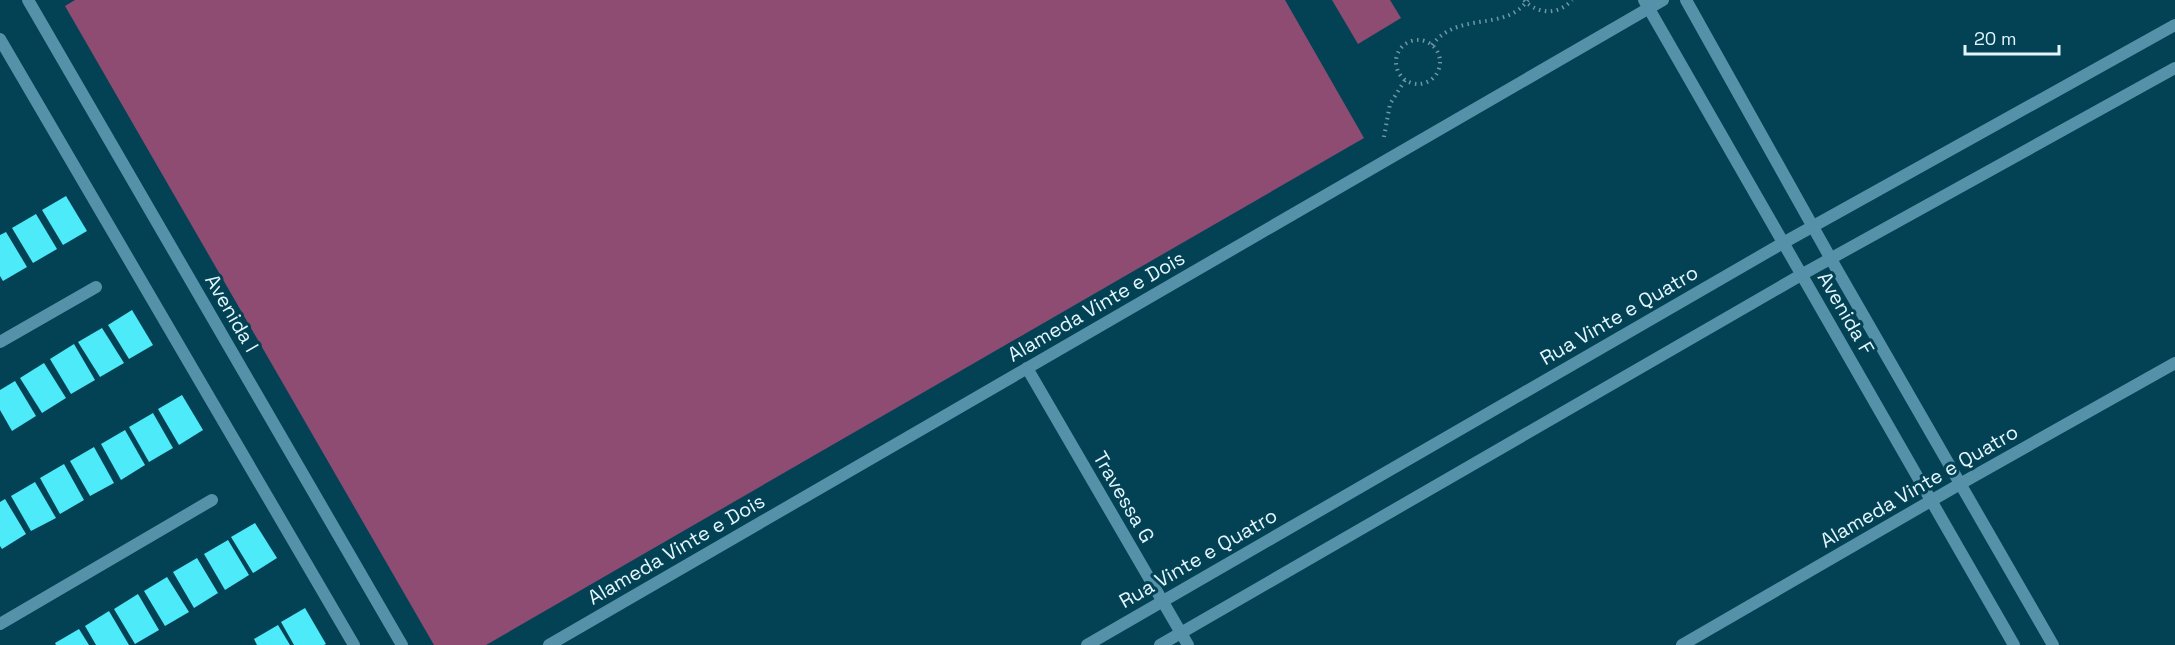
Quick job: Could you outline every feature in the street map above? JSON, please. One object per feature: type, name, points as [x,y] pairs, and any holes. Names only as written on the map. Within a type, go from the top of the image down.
[{"type":"street","name":"Avenida I","points":[[28,0],[402,645]]},
{"type":"street","name":"Alameda Vinte e Dois","points":[[549,645],[1388,160],[1647,4],[1663,0]]},
{"type":"street","name":"Avenida F","points":[[1686,0],[1831,259],[2053,645]]},
{"type":"street","name":"Avenida F","points":[[1647,4],[2014,645]]},
{"type":"street","name":"Rua Vinte e Quatro","points":[[1087,645],[1783,243],[2175,25]]},
{"type":"street","points":[[0,39],[354,645]]},
{"type":"street","points":[[1160,645],[1801,275],[2175,68]]},
{"type":"street","points":[[0,342],[96,287]]},
{"type":"street","name":"Alameda Vinte e Quatro","points":[[1683,645],[1960,484],[2175,363]]},
{"type":"street","name":"Travessa G","points":[[1027,368],[1188,645]]},
{"type":"street","points":[[0,624],[212,500]]},
{"type":"path","points":[[1432,45],[1443,34],[1457,26],[1498,19],[1516,11],[1526,1],[1535,9],[1548,12],[1561,10],[1572,0]]},
{"type":"path","points":[[1415,41],[1432,45],[1438,52],[1439,58],[1439,67],[1435,76],[1420,84],[1406,80],[1400,75],[1396,65],[1401,49],[1415,41]]},
{"type":"path","points":[[1388,160],[1384,135],[1387,114],[1394,95],[1406,80]]},
{"type":"shaded area","points":[[75,0],[1285,0],[1364,138],[486,645],[434,645],[65,6]]},
{"type":"shaded area","points":[[1332,0],[1390,0],[1401,18],[1358,44]]},
{"type":"building","points":[[66,196],[87,231],[63,245],[42,210]]},
{"type":"building","points":[[36,214],[57,249],[33,263],[12,228]]},
{"type":"building","points":[[6,232],[27,267],[3,281],[0,276],[0,235]]},
{"type":"building","points":[[132,310],[153,345],[129,359],[108,325]]},
{"type":"building","points":[[102,328],[124,363],[100,377],[78,342]]},
{"type":"building","points":[[74,344],[95,380],[71,394],[50,359]]},
{"type":"building","points":[[44,363],[66,398],[42,413],[20,378]]},
{"type":"building","points":[[15,381],[36,416],[12,431],[0,410],[0,390]]},
{"type":"building","points":[[182,395],[203,430],[179,445],[158,409]]},
{"type":"building","points":[[153,413],[173,448],[149,462],[129,427]]},
{"type":"building","points":[[125,430],[145,465],[121,480],[101,444]]},
{"type":"building","points":[[94,447],[114,483],[90,496],[70,461]]},
{"type":"building","points":[[64,464],[84,500],[60,514],[40,478]]},
{"type":"building","points":[[35,482],[56,518],[31,531],[11,496]]},
{"type":"building","points":[[5,499],[26,534],[2,549],[0,546],[0,502]]},
{"type":"building","points":[[255,523],[277,558],[253,573],[231,537]]},
{"type":"building","points":[[228,540],[249,575],[225,590],[204,554]]},
{"type":"building","points":[[197,558],[218,593],[194,608],[173,572]]},
{"type":"building","points":[[167,577],[189,612],[165,626],[144,591]]},
{"type":"building","points":[[138,594],[159,630],[135,644],[114,609]]},
{"type":"building","points":[[305,608],[326,644],[294,645],[281,622]]},
{"type":"building","points":[[109,611],[129,645],[96,645],[85,626]]},
{"type":"building","points":[[278,625],[290,645],[257,645],[254,639]]},
{"type":"building","points":[[79,629],[89,645],[56,645],[55,643]]}]
